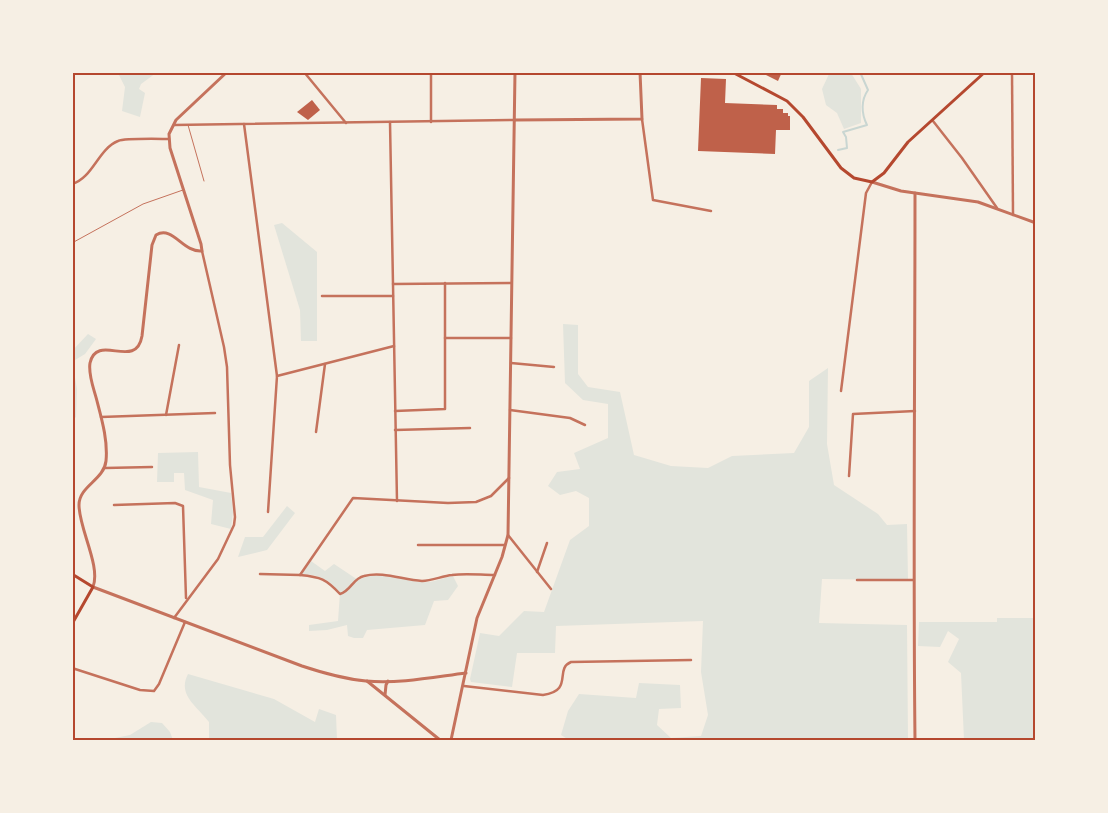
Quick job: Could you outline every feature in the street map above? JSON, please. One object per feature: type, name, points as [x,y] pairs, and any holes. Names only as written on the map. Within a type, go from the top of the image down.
[{"type":"main road","points":[[732,72],[787,101],[802,117],[841,168],[854,178],[872,182],[884,173],[908,142],[986,72]]},
{"type":"main road","points":[[72,574],[93,587],[72,624]]},
{"type":"street","points":[[174,618],[186,599],[218,559],[234,525],[235,517],[230,465],[227,366],[224,347],[201,244],[169,139],[173,125],[227,72]]},
{"type":"street","points":[[304,72],[346,122]]},
{"type":"street","points":[[431,72],[431,122]]},
{"type":"street","points":[[451,740],[477,618],[496,575],[508,535],[515,72]]},
{"type":"street","points":[[640,72],[642,119],[653,200],[710,211]]},
{"type":"street","points":[[1012,72],[1013,215]]},
{"type":"street","points":[[173,125],[642,119]]},
{"type":"street","points":[[933,121],[997,208]]},
{"type":"street","points":[[390,122],[397,501]]},
{"type":"street","points":[[244,124],[277,376],[268,512]]},
{"type":"street","points":[[72,184],[84,178],[102,153],[116,141],[169,139]]},
{"type":"street","points":[[841,390],[866,193],[872,182],[891,189],[968,200],[997,208],[1036,224]]},
{"type":"street","points":[[915,193],[913,580],[915,740]]},
{"type":"street","points":[[202,251],[199,252],[186,247],[173,236],[166,233],[159,233],[154,238],[152,245],[140,346],[131,352],[103,350],[96,354],[91,361],[90,374],[102,417],[106,449],[105,468],[82,493],[79,501],[81,518],[95,573],[93,587],[312,669],[367,681],[388,681],[466,673]]},
{"type":"street","points":[[395,411],[445,409],[445,283]]},
{"type":"street","points":[[393,284],[511,284]]},
{"type":"street","points":[[322,296],[393,296]]},
{"type":"street","points":[[445,338],[511,338]]},
{"type":"street","points":[[166,415],[179,345]]},
{"type":"street","points":[[277,376],[394,346]]},
{"type":"street","points":[[316,432],[325,364]]},
{"type":"street","points":[[511,364],[554,367]]},
{"type":"street","points":[[510,410],[570,418],[585,425]]},
{"type":"street","points":[[849,476],[853,414],[915,411]]},
{"type":"street","points":[[102,417],[215,413]]},
{"type":"street","points":[[395,430],[470,428]]},
{"type":"street","points":[[105,468],[152,467]]},
{"type":"street","points":[[300,575],[353,498],[397,501],[481,501],[497,492],[510,477]]},
{"type":"street","points":[[114,505],[175,503],[183,506],[186,599]]},
{"type":"street","points":[[508,535],[551,589]]},
{"type":"street","points":[[537,572],[547,544]]},
{"type":"street","points":[[418,545],[506,545]]},
{"type":"street","points":[[260,574],[300,575],[320,578],[328,582],[340,594],[347,591],[358,578],[366,575],[401,576],[420,581],[454,575],[496,575]]},
{"type":"street","points":[[857,580],[913,580]]},
{"type":"street","points":[[72,668],[140,690],[151,691],[157,688],[159,684],[185,622]]},
{"type":"street","points":[[464,686],[543,695],[556,692],[559,689],[566,666],[571,662],[691,660]]},
{"type":"street","points":[[367,681],[440,740]]},
{"type":"street","points":[[385,696],[388,681]]},
{"type":"lane","points":[[188,125],[204,181]]},
{"type":"lane","points":[[72,243],[143,204],[184,190]]},
{"type":"shaded area","points":[[833,72],[851,73],[861,89],[861,123],[844,129],[837,113],[826,105],[822,89],[829,74]]},
{"type":"shaded area","points":[[118,73],[156,73],[141,84],[139,89],[145,93],[140,117],[122,111],[125,87]]},
{"type":"shaded area","points":[[282,223],[317,252],[317,341],[301,341],[300,310],[274,225]]},
{"type":"shaded area","points":[[563,324],[578,325],[578,374],[588,387],[620,392],[634,455],[671,466],[708,468],[732,456],[794,453],[809,427],[809,381],[828,368],[827,444],[834,485],[878,514],[887,525],[907,524],[908,580],[822,579],[819,623],[907,625],[908,740],[569,740],[561,735],[568,711],[579,694],[636,698],[639,683],[680,685],[681,708],[659,709],[657,725],[671,738],[701,736],[708,715],[701,672],[703,621],[556,626],[555,653],[517,653],[512,687],[471,682],[470,679],[480,633],[499,636],[524,611],[544,612],[570,540],[589,526],[589,498],[576,491],[560,495],[548,486],[557,472],[580,469],[574,453],[608,438],[608,404],[583,400],[565,383]]},
{"type":"shaded area","points":[[88,334],[96,339],[85,354],[75,360],[76,418],[72,414],[73,350]]},
{"type":"shaded area","points":[[198,452],[199,487],[231,493],[233,512],[231,529],[211,524],[213,500],[185,490],[184,473],[174,473],[174,482],[157,482],[158,453]]},
{"type":"shaded area","points":[[287,506],[295,513],[267,550],[238,557],[245,537],[263,537]]},
{"type":"shaded area","points":[[311,561],[325,571],[334,564],[358,580],[373,576],[390,576],[426,582],[453,576],[458,586],[448,600],[434,601],[425,625],[367,630],[363,638],[348,636],[347,625],[327,630],[309,631],[309,625],[338,621],[340,593],[332,584],[324,579],[314,575],[302,574]]},
{"type":"shaded area","points":[[997,618],[1035,618],[1035,740],[964,740],[961,673],[948,662],[959,639],[948,631],[940,647],[918,646],[919,622],[997,622]]},
{"type":"shaded area","points":[[188,674],[274,699],[315,722],[319,709],[336,715],[337,740],[209,740],[209,722],[190,700],[185,688]]},
{"type":"shaded area","points":[[151,722],[162,723],[170,732],[173,740],[105,740],[130,735]]},
{"type":"building","points":[[760,72],[782,72],[778,81]]},
{"type":"building","points":[[701,78],[726,79],[725,103],[777,105],[777,109],[783,109],[783,113],[788,113],[788,116],[790,116],[790,130],[776,130],[775,154],[698,151]]},
{"type":"building","points":[[312,100],[320,110],[308,120],[297,112]]},
{"type":"waterway","points":[[838,150],[847,148],[846,137],[843,132],[867,125],[863,107],[864,98],[868,90],[860,72]]}]
